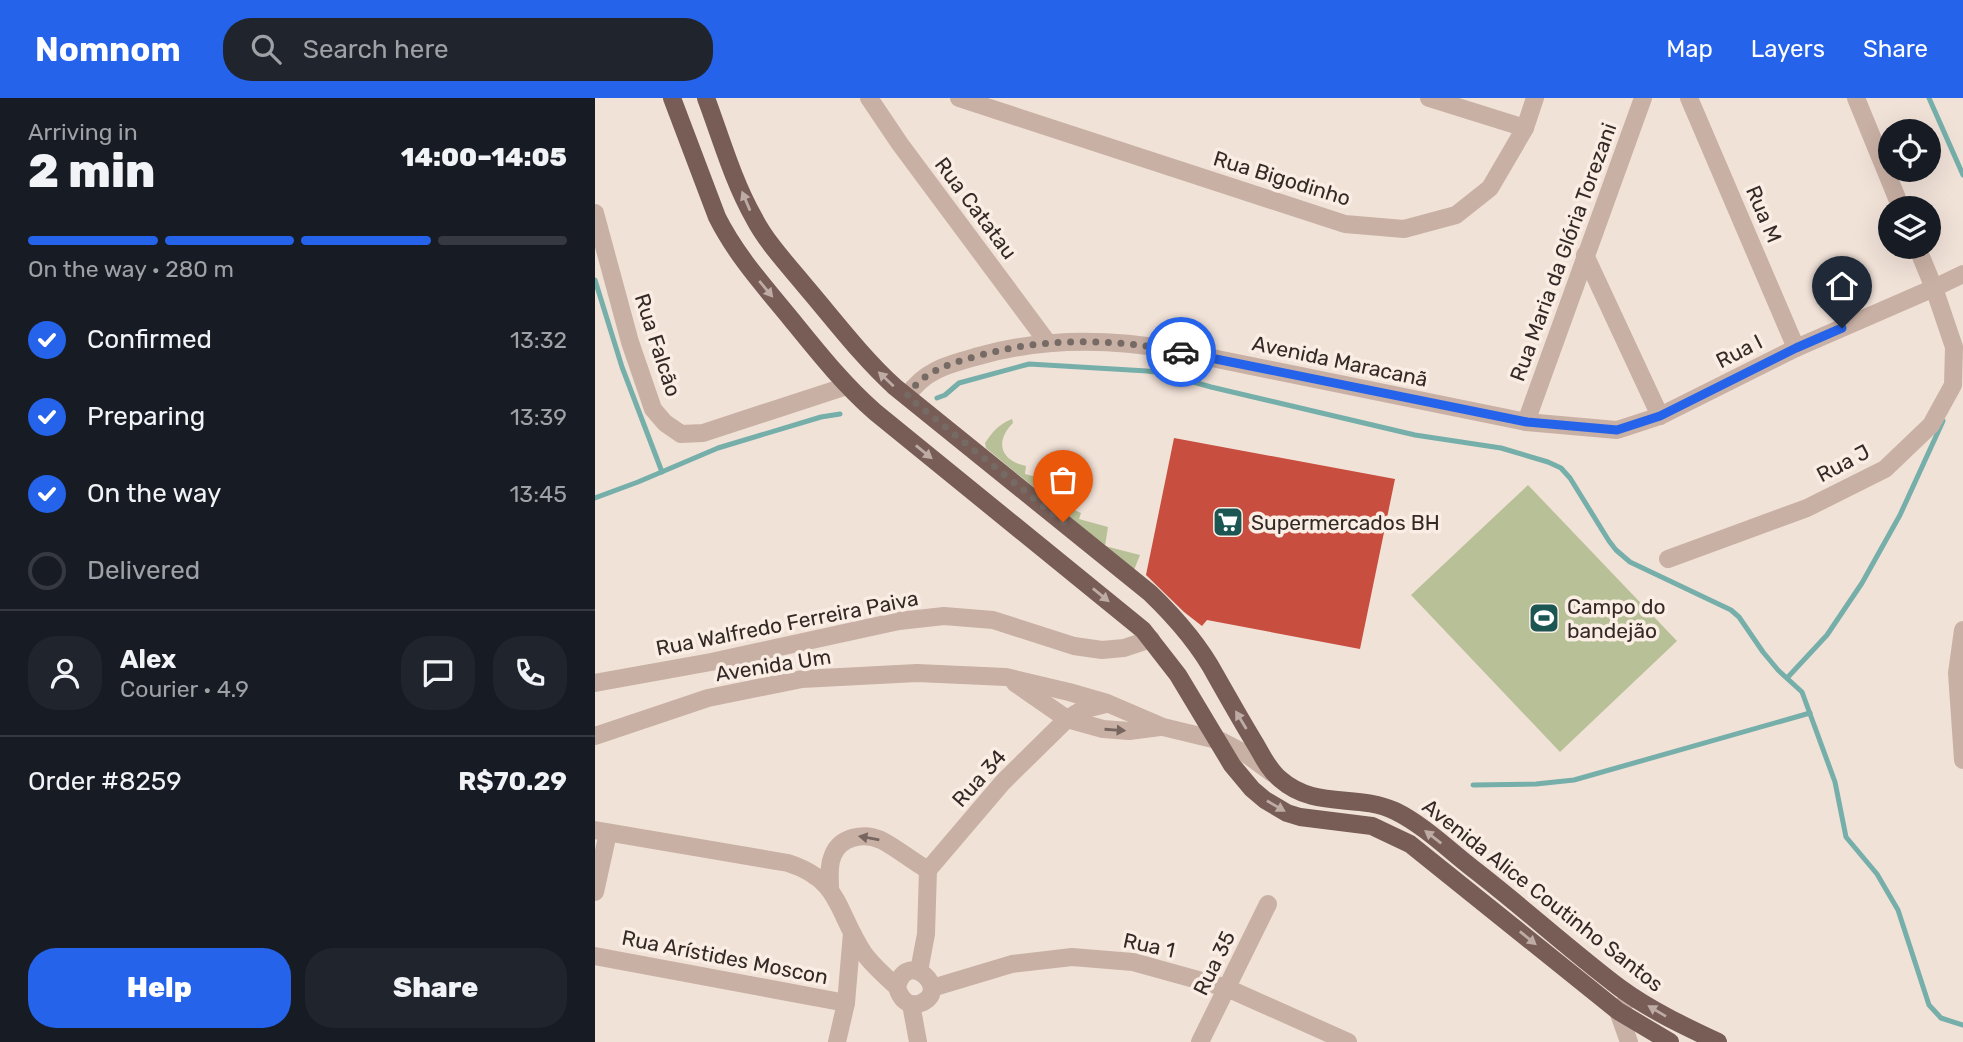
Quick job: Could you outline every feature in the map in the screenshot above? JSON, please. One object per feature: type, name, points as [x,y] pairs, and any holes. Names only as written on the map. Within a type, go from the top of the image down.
[{"type":"main road","name":"Avenida Alice Coutinho Santos","points":[[672,98],[726,235],[749,269],[847,386],[874,412],[1129,617],[1151,639],[1178,675],[1215,739],[1241,777],[1265,800],[1300,817],[1372,827],[1410,844],[1618,1012],[1670,1042]]},
{"type":"main road","name":"Avenida Alice Coutinho Santos","points":[[706,98],[747,204],[763,234],[865,357],[907,396],[1166,608],[1206,658],[1240,719],[1278,778],[1298,792],[1312,797],[1370,803],[1406,817],[1631,996],[1718,1042]]},
{"type":"street","name":"Rua Catatau","points":[[869,98],[900,144],[1048,343]]},
{"type":"street","name":"Rua Bigodinho","points":[[959,98],[1345,224],[1404,229],[1456,215],[1490,188],[1525,128],[1535,98]]},
{"type":"street","points":[[1429,98],[1525,128]]},
{"type":"street","name":"Rua Maria da Glória Torezani","points":[[1527,422],[1643,98]]},
{"type":"street","name":"Rua M","points":[[1689,98],[1796,348]]},
{"type":"street","points":[[1856,98],[1896,196]]},
{"type":"street","name":"Rua Falcão","points":[[595,213],[630,342],[653,409],[665,423],[681,434],[703,433],[847,386]]},
{"type":"street","points":[[1585,255],[1660,416]]},
{"type":"street","name":"Rua J","points":[[1668,559],[1807,508],[1885,469],[1931,425],[1953,385],[1954,347],[1922,259]]},
{"type":"street","name":"Rua I","points":[[1527,422],[1617,430],[1660,416],[1796,348],[1963,274]]},
{"type":"street","name":"Avenida Maracanã","points":[[907,396],[927,374],[990,352],[1048,343],[1084,341],[1144,345],[1527,422]]},
{"type":"street","name":"Rua Walfredo Ferreira Paiva","points":[[595,683],[711,662],[899,621],[944,616],[993,620],[1074,646],[1102,650],[1124,648],[1151,639]]},
{"type":"street","points":[[1963,629],[1957,673],[1963,760]]},
{"type":"street","name":"Avenida Um","points":[[595,736],[708,698],[802,680],[917,673],[1006,677],[1069,692],[1163,727],[1215,739],[1246,754],[1278,778]]},
{"type":"street","name":"Avenida Um","points":[[1006,677],[1067,719],[1103,729],[1129,731],[1163,727]]},
{"type":"street","points":[[1067,719],[1082,710],[1107,704]]},
{"type":"street","name":"Rua 34","points":[[928,870],[1003,782],[1067,719]]},
{"type":"street","points":[[595,892],[601,831],[788,863],[820,878],[830,888],[864,953],[897,987]]},
{"type":"street","points":[[830,888],[829,868],[833,853],[844,842],[857,836],[871,836],[880,840],[928,870],[926,934],[919,971]]},
{"type":"street","name":"Rua 35","points":[[1200,1042],[1268,904]]},
{"type":"street","points":[[837,1042],[846,1003],[852,933]]},
{"type":"street","name":"Rua Arístides Moscon","points":[[595,956],[846,1003]]},
{"type":"street","name":"Rua 1","points":[[932,988],[1012,964],[1072,957],[1133,962],[1227,988],[1347,1042]]},
{"type":"street","points":[[919,971],[926,974],[932,988],[925,1001],[911,1004],[899,995],[897,987],[904,974],[919,971]]},
{"type":"street","points":[[1629,1042],[1618,1012],[1631,996]]},
{"type":"street","points":[[911,1004],[918,1042]]},
{"type":"green space","points":[[1012,419],[1013,423],[1003,437],[1003,450],[1006,455],[1026,466],[1025,474],[1062,484],[1059,503],[1081,513],[1079,519],[1108,527],[1105,546],[1140,555],[1134,570],[986,448],[985,443],[994,431]]},
{"type":"green space","name":"Campo do bandejão","points":[[1528,485],[1677,641],[1560,752],[1411,595]]},
{"type":"building","points":[[1174,438],[1395,479],[1360,649],[1207,620],[1202,626],[1146,575]]},
{"type":"waterway","points":[[1929,98],[1963,175]]},
{"type":"waterway","points":[[595,280],[622,367],[662,472]]},
{"type":"waterway","points":[[937,398],[959,383],[1029,364],[1147,371],[1415,435],[1501,448],[1561,468],[1616,550],[1630,562],[1731,610],[1778,670],[1802,692],[1835,782],[1846,837],[1877,874],[1898,910],[1929,1005],[1941,1018],[1963,1025]]},
{"type":"waterway","points":[[595,498],[718,448],[821,417],[840,414]]},
{"type":"waterway","points":[[1788,677],[1827,635],[1862,583],[1900,515],[1943,421]]},
{"type":"waterway","points":[[1473,785],[1536,784],[1574,780],[1810,713]]},
{"type":"way so far","points":[[1063,522],[907,396],[927,374],[990,352],[1037,344],[1114,342],[1181,352]]},
{"type":"place","name":"Supermercados BH","points":[[1228,522]]},
{"type":"place","name":"Campo do bandejão","points":[[1544,618]]},
{"type":"route","points":[[1181,352],[1527,422],[1617,430],[1660,416],[1842,328]]}]
